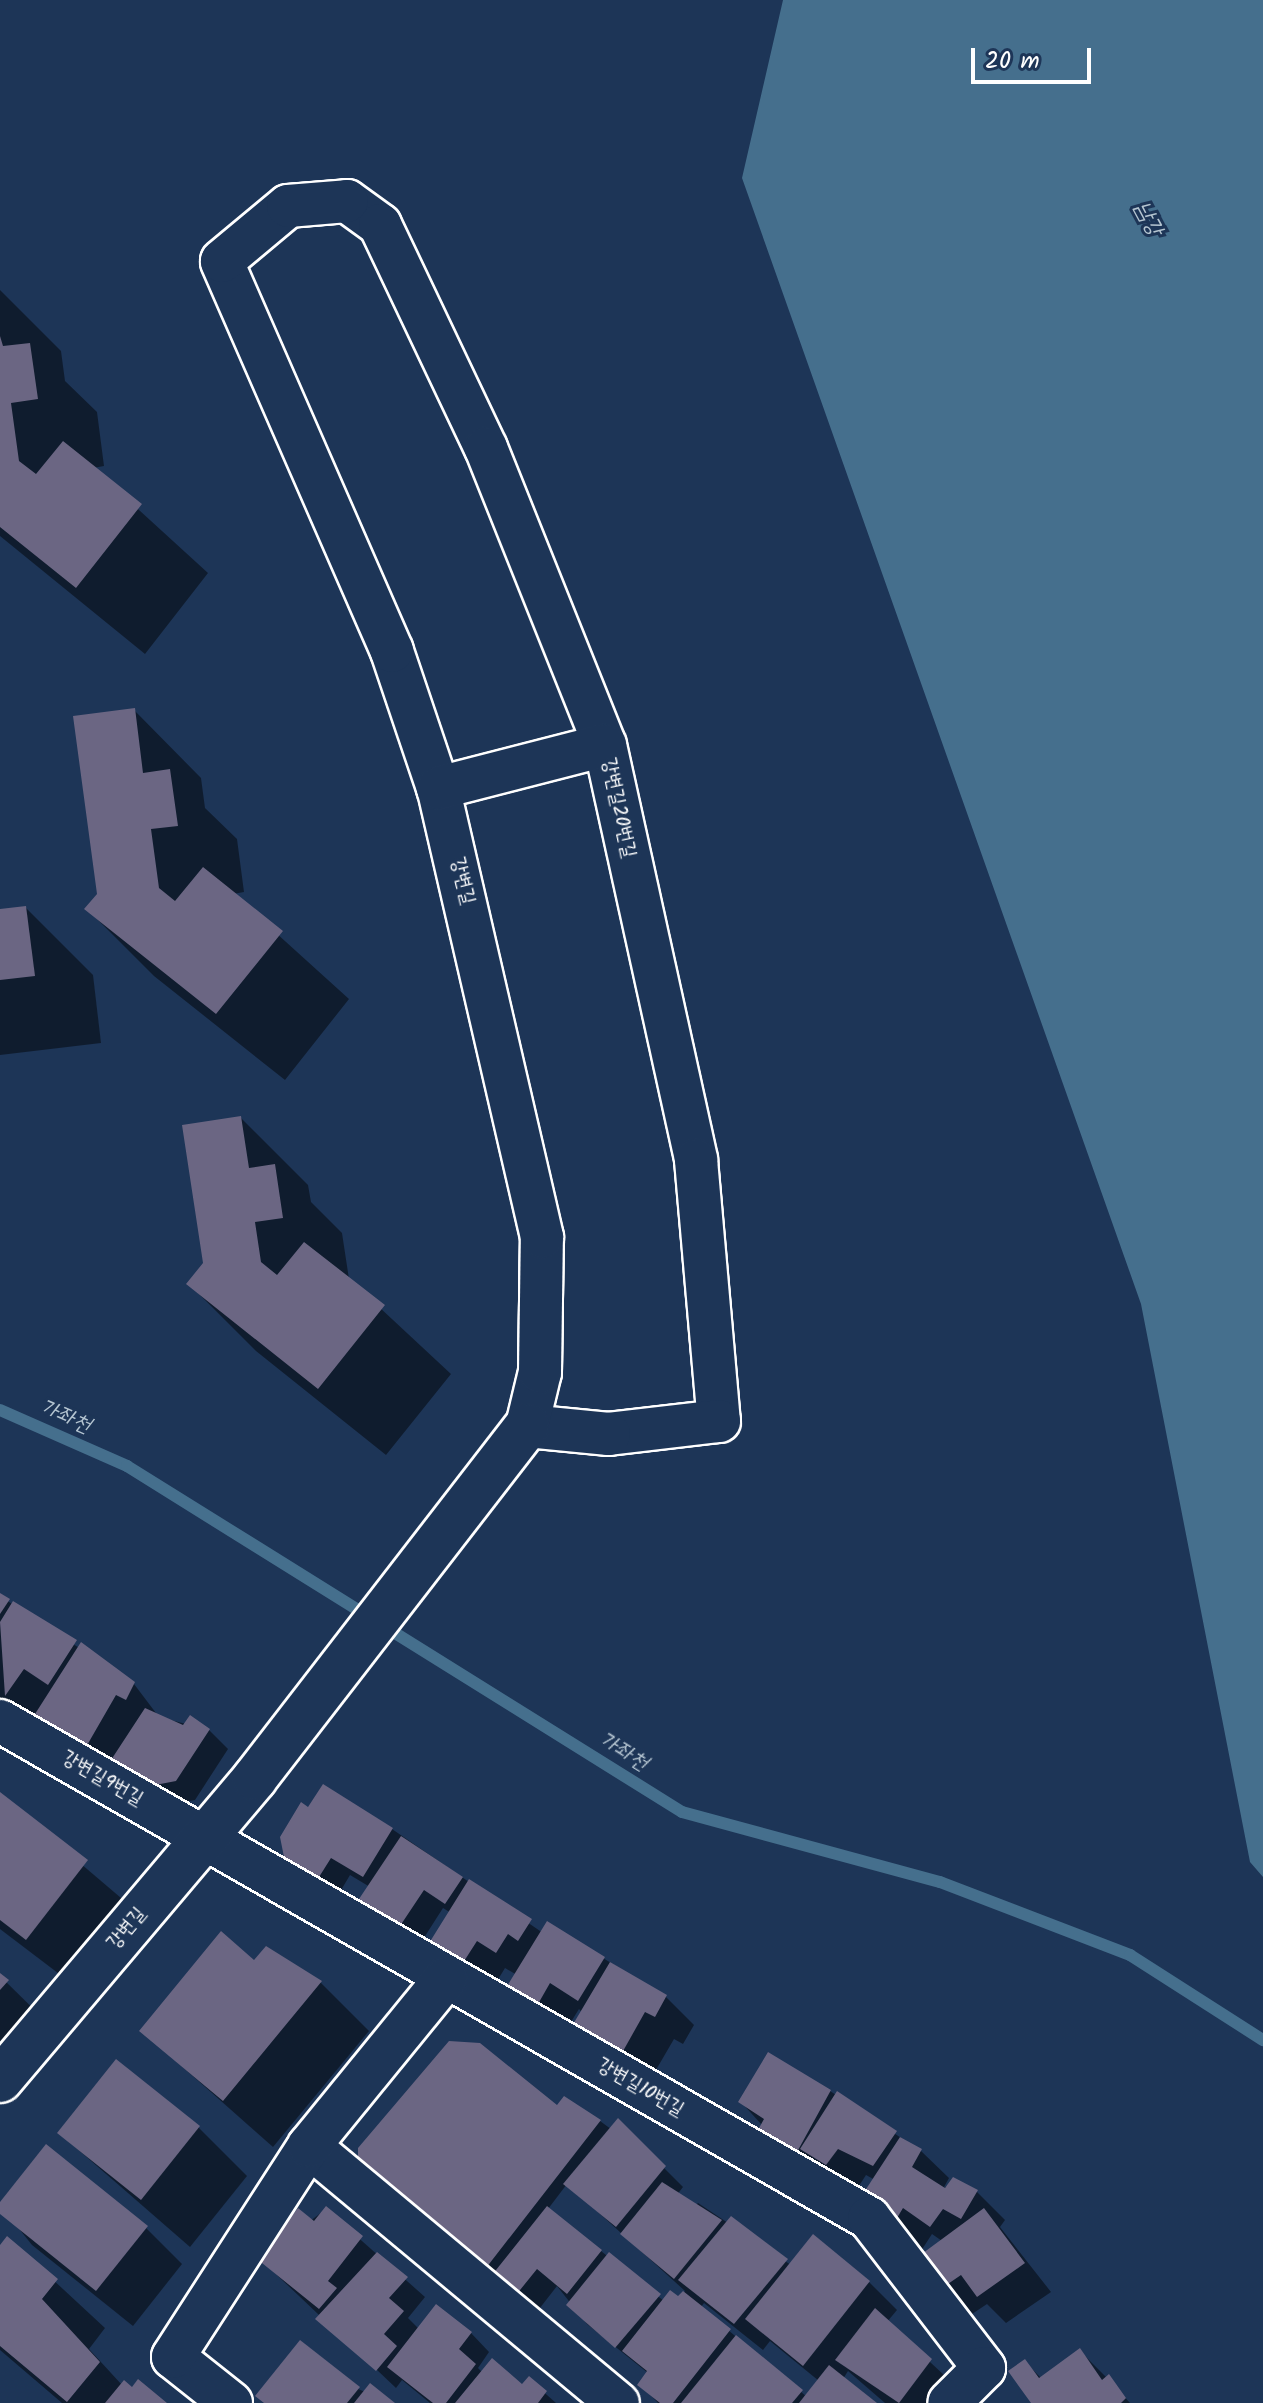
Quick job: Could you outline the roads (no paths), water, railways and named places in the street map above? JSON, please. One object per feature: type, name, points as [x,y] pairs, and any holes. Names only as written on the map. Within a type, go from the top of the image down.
[{"type":"street","name":"강변길20번길","points":[[222,261],[288,206],[347,201],[380,225],[486,448],[605,745],[696,1160],[719,1421],[609,1434],[527,1426]]},
{"type":"street","name":"강변길","points":[[0,2080],[255,1778],[461,1514],[527,1426],[540,1372],[542,1237],[438,788],[392,651],[222,261]]},
{"type":"street","points":[[438,788],[605,745]]},
{"type":"street","name":"강변길9번길","points":[[0,1721],[205,1837]]},
{"type":"street","name":"강변길10번길","points":[[205,1837],[869,2218],[984,2368],[949,2403]]},
{"type":"street","points":[[231,2403],[173,2357],[309,2146],[446,1978]]},
{"type":"street","points":[[309,2146],[618,2403]]},
{"type":"water","name":"남강","points":[[783,0],[1263,0],[1263,1877],[1250,1862],[1141,1304],[742,178]]},
{"type":"waterway","name":"가좌천","points":[[0,1410],[127,1466],[682,1812],[940,1882],[1130,1955],[1263,2040]]}]
